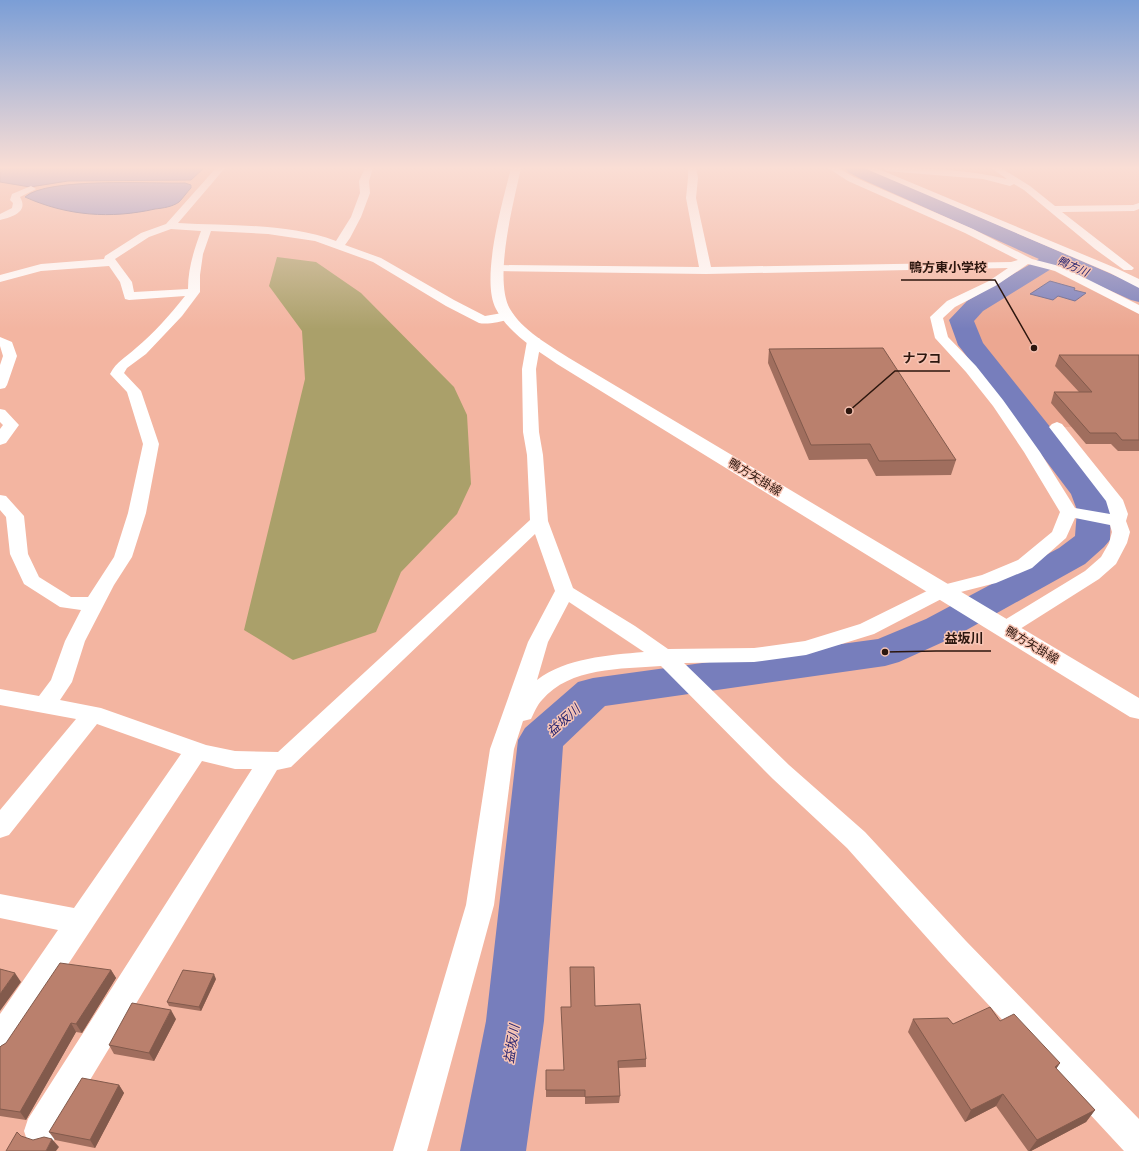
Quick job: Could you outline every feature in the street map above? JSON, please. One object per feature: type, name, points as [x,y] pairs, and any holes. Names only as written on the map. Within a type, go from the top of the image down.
[{"type":"main road","name":"鴨方矢掛線","points":[[506,222],[497,268],[497,292],[502,308],[508,316],[534,341],[570,365],[1139,710]]},
{"type":"street","points":[[170,226],[174,222]]},
{"type":"street","points":[[339,245],[345,238],[354,222]]},
{"type":"street","points":[[696,222],[706,271]]},
{"type":"street","points":[[948,222],[1028,261],[1059,269],[1117,297],[1139,310]]},
{"type":"street","points":[[996,222],[1114,271],[1139,284]]},
{"type":"street","points":[[1068,222],[1099,247],[1139,275]]},
{"type":"street","points":[[194,292],[129,296],[126,282],[109,258],[144,235],[170,226],[268,231],[317,238],[377,260],[450,303],[484,320],[508,316]]},
{"type":"street","points":[[44,706],[61,682],[75,641],[104,585],[122,557],[137,513],[151,444],[134,391],[117,374],[121,366],[141,351],[174,318],[194,292],[194,275],[198,254],[206,228]]},
{"type":"street","points":[[497,268],[588,271],[706,271],[1011,265],[1028,261]]},
{"type":"street","points":[[1028,261],[993,283],[951,304],[936,317],[942,338],[971,369],[998,403],[1036,458],[1069,512],[1117,521]]},
{"type":"street","points":[[0,279],[18,272],[57,266],[112,262]]},
{"type":"street","points":[[1117,297],[1139,294]]},
{"type":"street","points":[[0,341],[7,345],[10,356],[0,385]]},
{"type":"street","points":[[534,341],[529,369],[531,432],[535,455],[539,521],[565,591],[628,631],[667,660],[781,772],[856,840],[956,950],[1139,1143]]},
{"type":"street","points":[[0,413],[11,425],[0,440]]},
{"type":"street","points":[[997,624],[1092,575],[1109,560],[1118,543],[1121,532],[1117,521],[1119,514],[1114,500],[1057,427]]},
{"type":"street","points":[[0,500],[15,516],[19,554],[31,580],[67,603],[95,604]]},
{"type":"street","points":[[502,749],[535,693],[558,676],[589,665],[754,655],[806,648],[867,630],[946,593],[989,579],[1025,564],[1060,534],[1069,512]]},
{"type":"street","points":[[0,697],[93,714],[196,751],[235,760],[282,761],[539,521]]},
{"type":"street","points":[[410,1151],[480,905],[502,749],[538,642],[565,591]]},
{"type":"street","points":[[0,828],[93,714]]},
{"type":"street","points":[[0,1040],[196,751]]},
{"type":"street","points":[[40,1131],[270,761]]},
{"type":"street","points":[[0,906],[80,922]]},
{"type":"shaded area","points":[[277,257],[316,262],[361,293],[454,387],[467,415],[471,484],[457,514],[401,572],[376,632],[293,660],[244,630],[305,379],[302,331],[269,286]]},
{"type":"shaded area","points":[[1050,269],[1139,314],[1139,427],[1045,427],[959,324],[985,302]]},
{"type":"water","points":[[1050,281],[1075,288],[1074,290],[1086,293],[1075,301],[1058,296],[1053,300],[1030,294]]},
{"type":"building","points":[[883,348],[956,460],[879,461],[870,444],[811,445],[769,349]]},
{"type":"building","points":[[1059,355],[1139,355],[1139,440],[1122,440],[1116,433],[1090,433],[1054,392],[1092,392]]},
{"type":"building","points":[[60,963],[111,970],[76,1024],[71,1023],[20,1112],[0,1109],[0,1047],[6,1043]]},
{"type":"building","points":[[570,967],[594,967],[595,1006],[640,1004],[646,1059],[618,1061],[620,1096],[585,1097],[585,1090],[546,1090],[546,1070],[564,1070],[561,1007],[571,1007]]},
{"type":"building","points":[[0,969],[15,973],[0,994]]},
{"type":"building","points":[[183,970],[214,974],[199,1007],[167,1002]]},
{"type":"building","points":[[132,1003],[171,1010],[149,1053],[109,1045]]},
{"type":"building","points":[[990,1007],[1000,1021],[1014,1014],[1060,1063],[1055,1067],[1095,1110],[1037,1140],[1003,1094],[971,1110],[913,1019],[948,1018],[953,1024]]},
{"type":"building","points":[[82,1078],[119,1085],[90,1140],[49,1132]]},
{"type":"building","points":[[17,1132],[21,1136],[33,1140],[44,1137],[52,1139],[46,1151],[6,1151]]},
{"type":"waterway","name":"鴨方川","points":[[973,222],[1139,295]]},
{"type":"waterway","name":"益坂川","points":[[493,1151],[515,1021],[541,740],[593,693],[885,652],[940,628],[1072,556],[1092,540],[1094,510],[1087,493],[971,345],[961,320],[975,306],[1055,258]]},
{"type":"place","name":"鴨方東小学校","points":[[1034,348]]},
{"type":"place","name":"ナフコ","points":[[849,411]]},
{"type":"place","name":"益坂川","points":[[885,652]]}]
